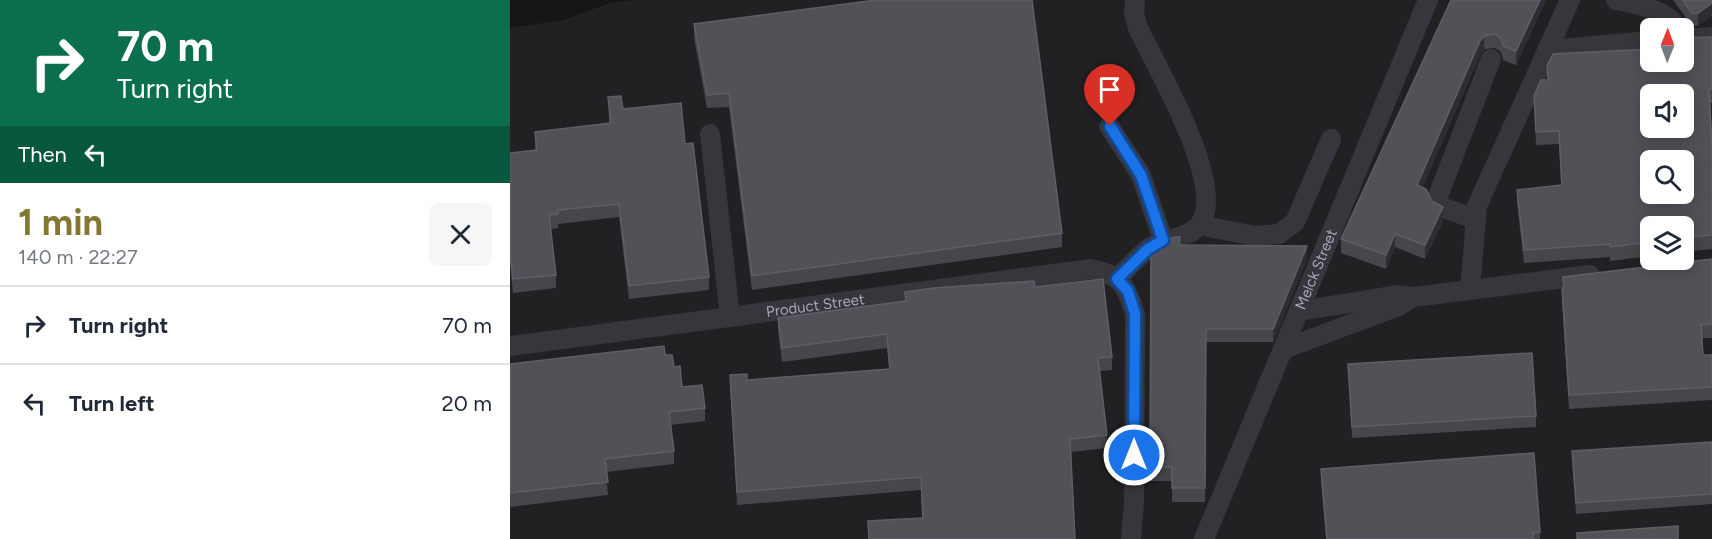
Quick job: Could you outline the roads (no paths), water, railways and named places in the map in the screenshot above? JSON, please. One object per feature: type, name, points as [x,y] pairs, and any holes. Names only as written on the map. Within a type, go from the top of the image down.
[{"type":"street","points":[[1131,539],[1134,502],[1135,314],[1128,291],[1117,279],[1148,249],[1163,240],[1188,234],[1199,225],[1206,212],[1207,192],[1197,152],[1138,28],[1134,13],[1135,0]]},
{"type":"street","name":"Melck Street","points":[[1204,539],[1428,0]]},
{"type":"street","points":[[1470,290],[1477,207],[1570,0]]},
{"type":"street","points":[[1616,0],[1629,2],[1669,18]]},
{"type":"street","points":[[1694,38],[1712,37]]},
{"type":"street","points":[[1548,50],[1640,42]]},
{"type":"street","points":[[1475,219],[1441,207],[1438,196],[1491,59]]},
{"type":"street","points":[[1110,126],[1141,175],[1163,240]]},
{"type":"street","points":[[710,134],[730,317]]},
{"type":"street","points":[[1199,225],[1255,236],[1279,234],[1295,222],[1331,139]]},
{"type":"street","name":"Product Street","points":[[510,346],[1091,269],[1106,271],[1117,279]]},
{"type":"street","points":[[1300,311],[1397,294],[1414,297],[1608,273]]},
{"type":"street","points":[[1284,349],[1399,306],[1414,297]]}]
